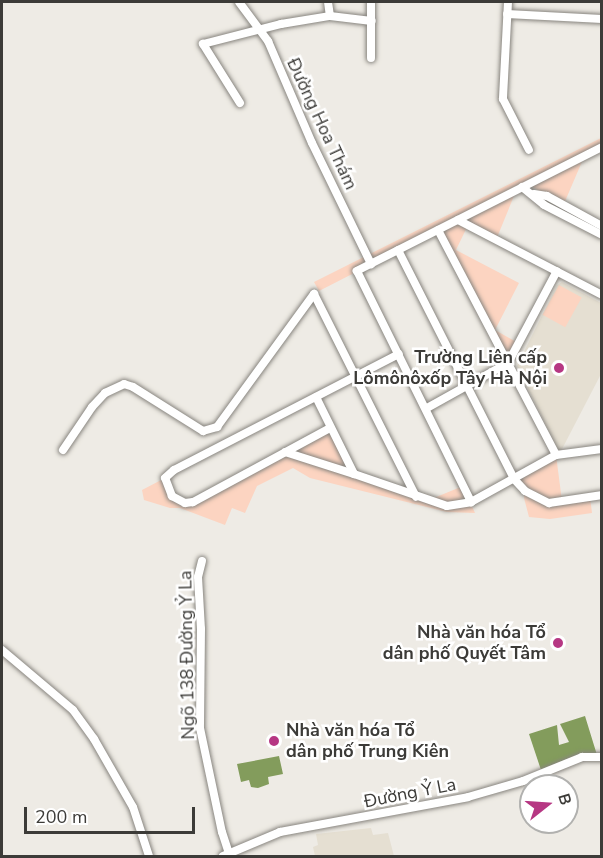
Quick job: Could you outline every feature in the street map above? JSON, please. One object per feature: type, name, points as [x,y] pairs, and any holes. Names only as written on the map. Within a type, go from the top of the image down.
[{"type":"street","name":"Đường Hoa Thám","points":[[239,2],[261,29],[371,264]]},
{"type":"street","points":[[328,2],[330,16]]},
{"type":"street","points":[[371,2],[371,58]]},
{"type":"street","points":[[508,2],[503,99],[529,150]]},
{"type":"street","points":[[507,14],[602,19]]},
{"type":"street","points":[[240,103],[203,44],[261,29],[330,16],[372,21]]},
{"type":"street","points":[[471,502],[427,408],[357,271],[602,147]]},
{"type":"street","points":[[522,187],[534,194],[544,205],[602,235]]},
{"type":"street","points":[[534,194],[547,196],[602,226]]},
{"type":"street","points":[[458,220],[602,295]]},
{"type":"street","points":[[438,230],[556,455]]},
{"type":"street","points":[[398,250],[514,479],[525,491],[549,503],[602,495]]},
{"type":"street","points":[[427,408],[508,363],[557,272]]},
{"type":"street","points":[[63,450],[92,407],[105,393],[124,384],[133,387],[203,431],[218,427],[314,294],[417,497]]},
{"type":"street","points":[[330,428],[193,502],[185,503],[172,496],[165,478],[174,470],[399,354]]},
{"type":"street","points":[[316,397],[354,474]]},
{"type":"street","points":[[285,452],[447,506],[471,502],[556,455],[602,449]]},
{"type":"street","points":[[508,469],[523,474]]},
{"type":"street","name":"Ngõ 138 Đường Ỷ La","points":[[202,561],[198,577],[201,629],[200,728],[227,856]]},
{"type":"street","points":[[2,650],[73,710],[94,739],[133,807],[149,856]]},
{"type":"street","name":"Đường Ỷ La","points":[[227,856],[280,832],[468,797],[523,782],[582,757],[602,757]]},
{"type":"shaded area","points":[[601,138],[601,146],[584,157],[563,206],[528,184],[319,291],[314,282]]},
{"type":"shaded area","points":[[516,191],[496,240],[460,220]]},
{"type":"shaded area","points":[[458,221],[468,225],[456,250],[519,283],[495,330],[518,343],[508,362],[439,230]]},
{"type":"shaded area","name":"Trường Liên cấp Lômônôxốp Tây Hà Nội","points":[[562,282],[601,303],[601,374],[561,451],[557,448],[517,366],[557,285]]},
{"type":"shaded area","points":[[559,285],[582,298],[565,327],[543,315]]},
{"type":"shaded area","points":[[330,428],[354,474],[285,452]]},
{"type":"shaded area","points":[[285,455],[429,500],[463,486],[475,513],[447,512],[310,478],[293,468],[257,486],[245,513],[232,508],[225,525],[180,508],[170,508],[144,500],[142,490],[165,478],[170,497],[184,505]]},
{"type":"shaded area","points":[[556,455],[562,501],[549,503],[526,490],[515,479]]},
{"type":"shaded area","points":[[525,491],[549,504],[590,497],[592,513],[550,519],[529,517],[524,498]]},
{"type":"shaded area","points":[[585,716],[597,755],[542,773],[529,734],[557,725],[559,745],[569,742],[560,724]]},
{"type":"shaded area","points":[[279,756],[283,774],[268,777],[269,784],[258,788],[251,787],[249,780],[241,782],[237,764]]},
{"type":"shaded area","points":[[371,828],[373,835],[388,833],[394,856],[315,856],[313,847],[318,845],[316,834]]},
{"type":"place","name":"Trường Liên cấp Lômônôxốp Tây Hà Nội","points":[[559,368]]},
{"type":"place","name":"Nhà văn hóa Tổ dân phố Quyết Tâm","points":[[558,643]]},
{"type":"place","name":"Nhà văn hóa Tổ dân phố Trung Kiên","points":[[274,741]]}]
